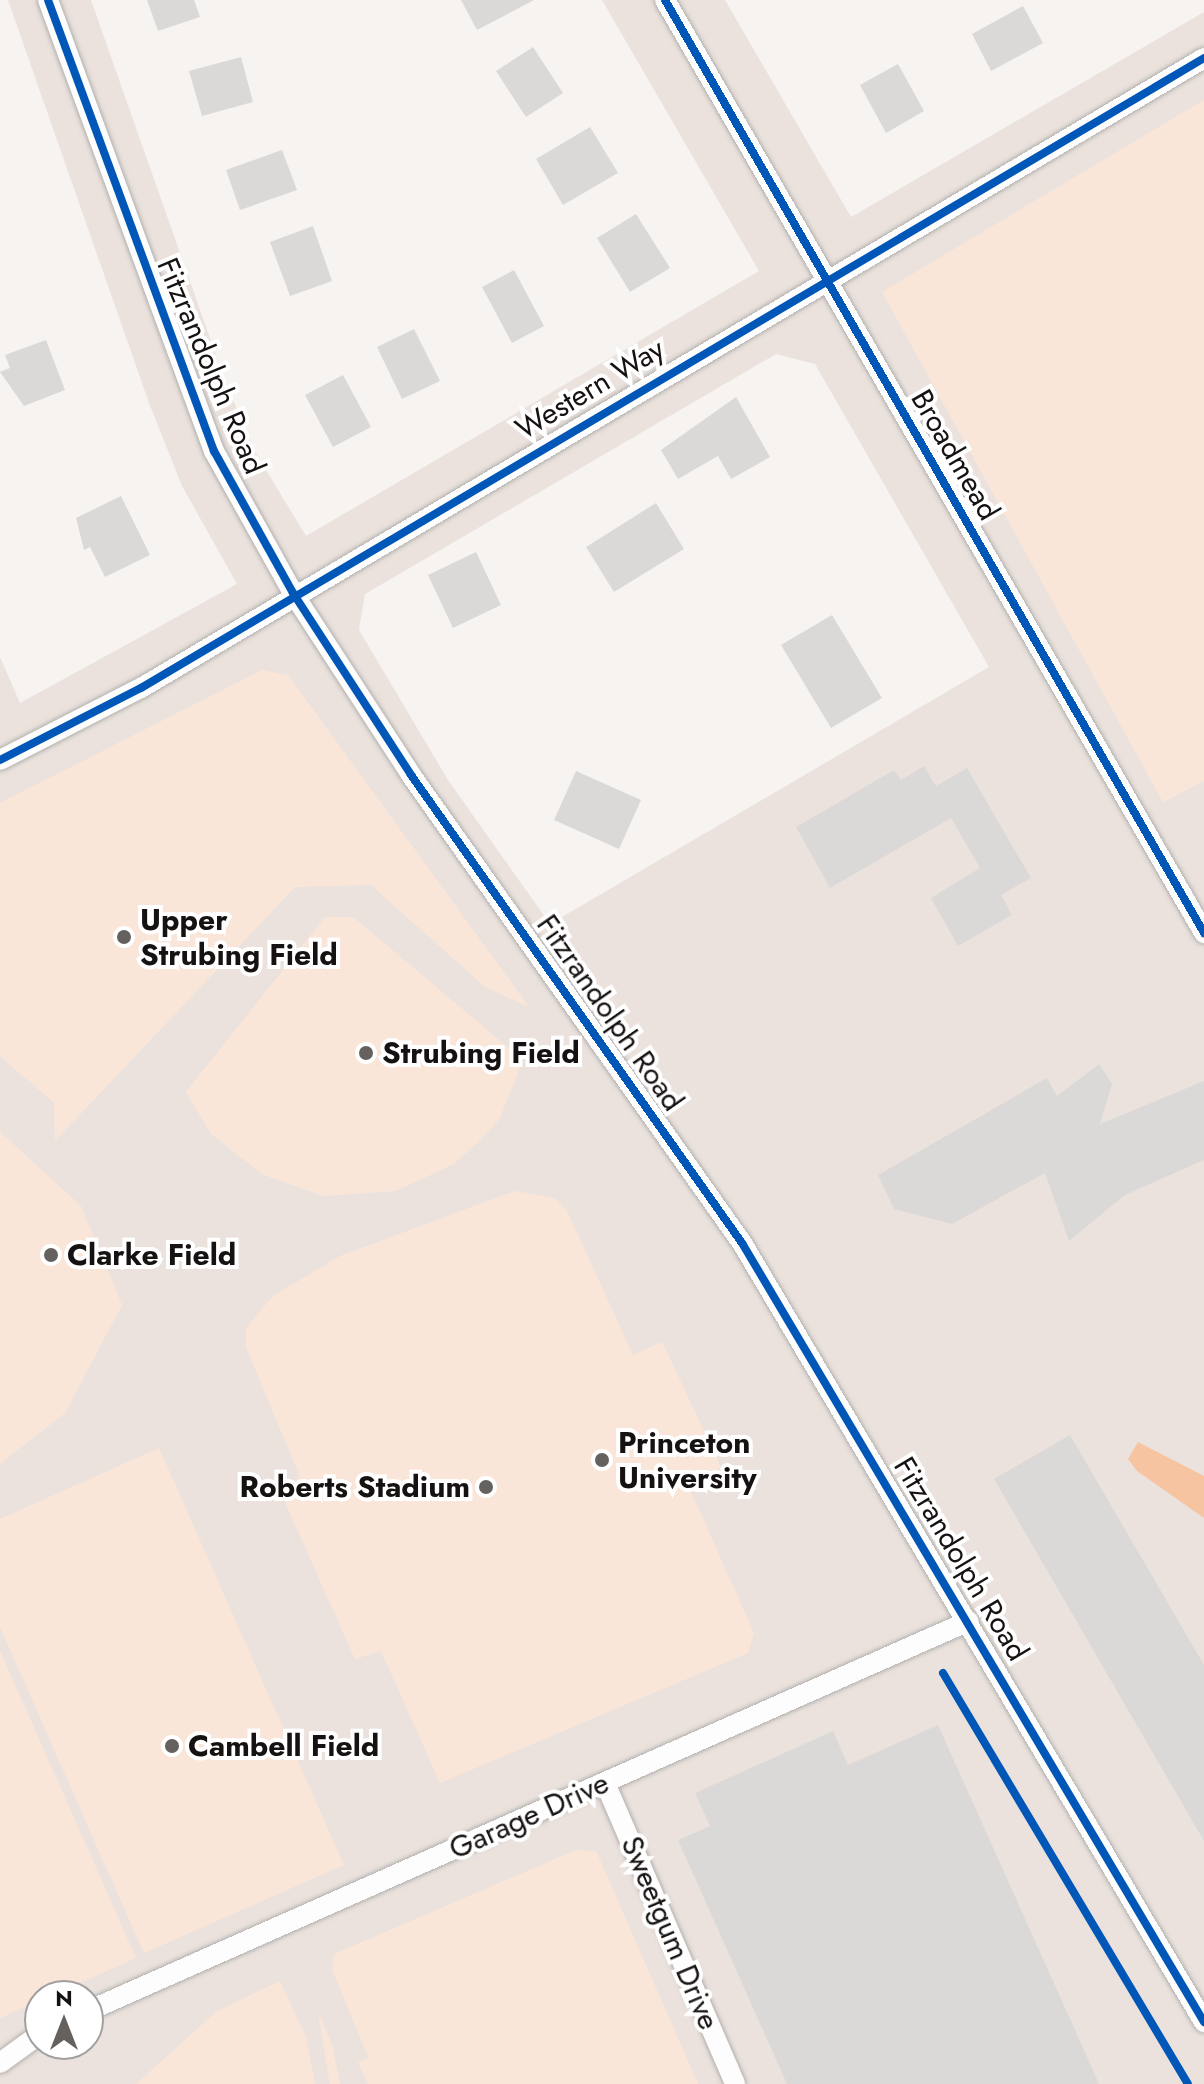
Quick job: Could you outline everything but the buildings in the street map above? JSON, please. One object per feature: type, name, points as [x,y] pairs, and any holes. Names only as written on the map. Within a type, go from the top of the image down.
[{"type":"street","name":"Fitzrandolph Road","points":[[48,0],[214,451],[293,593],[411,775],[742,1243],[969,1621],[1204,2022]]},
{"type":"street","name":"Broadmead","points":[[665,0],[1204,933]]},
{"type":"street","name":"Western Way","points":[[0,760],[141,688],[293,593],[1204,58]]},
{"type":"street","name":"Garage Drive","points":[[104,2004],[969,1621]]},
{"type":"street","name":"Sweetgum Drive","points":[[605,1783],[735,2084]]},
{"type":"street","points":[[0,2063],[24,2046]]},
{"type":"shaded area","name":"Princeton University","points":[[8,0],[91,0],[224,378],[254,450],[306,536],[759,271],[602,0],[725,0],[851,217],[1204,12],[1204,2084],[0,2084],[0,657],[20,703],[237,584],[182,486],[149,403]],"holes":[[[776,354],[815,364],[989,667],[550,924],[448,780],[359,630],[365,594]]]},
{"type":"shaded area","points":[[1204,100],[1204,781],[1163,802],[882,292]]},
{"type":"shaded area","name":"Upper Strubing Field","points":[[262,670],[288,675],[529,1007],[485,987],[371,885],[295,887],[55,1141],[54,1103],[0,1056],[0,803]]},
{"type":"shaded area","name":"Strubing Field","points":[[325,917],[353,917],[523,1060],[499,1120],[477,1143],[454,1164],[396,1191],[323,1196],[262,1174],[211,1134],[186,1092]]},
{"type":"shaded area","name":"Clarke Field","points":[[0,1132],[81,1206],[122,1305],[65,1413],[0,1464]]},
{"type":"shaded area","name":"Roberts Stadium","points":[[515,1191],[554,1198],[567,1211],[633,1355],[662,1342],[721,1467],[688,1485],[754,1633],[748,1653],[440,1783],[381,1651],[355,1659],[279,1489],[300,1477],[246,1347],[246,1328],[273,1296],[340,1256]]},
{"type":"shaded area","points":[[1138,1442],[1204,1476],[1204,1518],[1137,1471],[1128,1459]]},
{"type":"shaded area","name":"Cambell Field","points":[[159,1448],[344,1865],[144,1953],[0,1627],[0,1519]]},
{"type":"shaded area","points":[[0,1651],[136,1958],[86,1980],[24,1980],[24,2007],[0,2018]]},
{"type":"shaded area","points":[[576,1850],[596,1851],[698,2084],[368,2084],[358,2063],[368,2057],[332,1969],[334,1954]]},
{"type":"shaded area","points":[[280,1981],[306,2037],[315,2084],[136,2084],[217,2011]]},
{"type":"shaded area","points":[[318,2012],[332,2044],[340,2084],[330,2084]]},
{"type":"cycle path","points":[[48,0],[214,451],[293,593],[411,775],[742,1243],[1204,2022]]},
{"type":"cycle path","points":[[665,0],[1204,933]]},
{"type":"cycle path","points":[[0,760],[141,688],[1204,58]]},
{"type":"cycle path","points":[[943,1673],[1188,2084]]},
{"type":"place","name":"Upper Strubing Field","points":[[124,937]]},
{"type":"place","name":"Strubing Field","points":[[366,1053]]},
{"type":"place","name":"Clarke Field","points":[[51,1255]]},
{"type":"place","name":"Princeton University","points":[[602,1460]]},
{"type":"place","name":"Roberts Stadium","points":[[486,1487]]},
{"type":"place","name":"Cambell Field","points":[[172,1746]]}]
